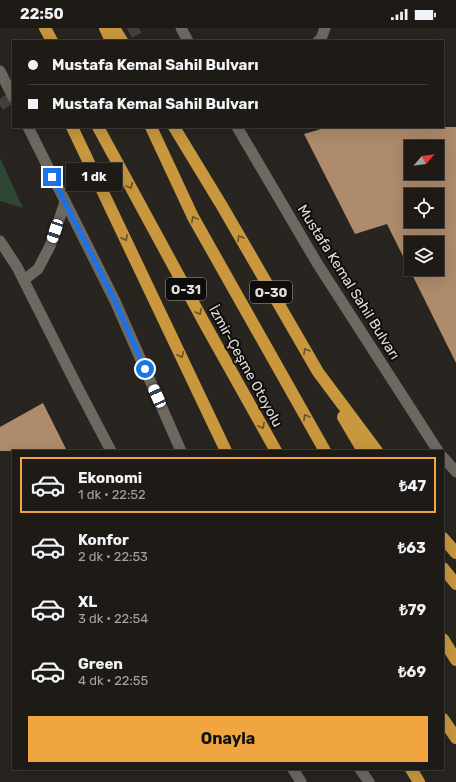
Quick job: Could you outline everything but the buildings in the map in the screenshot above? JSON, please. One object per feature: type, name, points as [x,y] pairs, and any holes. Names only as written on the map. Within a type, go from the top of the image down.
[{"type":"highway","points":[[45,28],[51,40]]},
{"type":"highway","points":[[105,28],[111,40]]},
{"type":"highway","points":[[114,28],[121,40]]},
{"type":"highway","points":[[72,128],[226,450]]},
{"type":"highway","name":"İzmir-Çeşme Otoyolu","points":[[99,128],[275,450]]},
{"type":"highway","name":"İzmir-Çeşme Otoyolu","points":[[151,128],[193,217],[325,450]]},
{"type":"highway","name":"O-30","points":[[175,128],[222,206],[318,372],[376,450]]},
{"type":"highway","points":[[318,372],[362,450]]},
{"type":"highway","points":[[444,539],[456,553]]},
{"type":"highway","points":[[444,569],[456,584]]},
{"type":"highway","points":[[444,642],[456,660]]},
{"type":"highway","points":[[444,720],[456,738]]},
{"type":"highway","points":[[412,770],[419,782]]},
{"type":"main road","points":[[181,28],[187,40]]},
{"type":"main road","points":[[320,40],[325,28]]},
{"type":"main road","points":[[1,73],[12,95]]},
{"type":"main road","points":[[28,128],[115,301],[181,450]]},
{"type":"main road","name":"Mustafa Kemal Sahil Bulvarı","points":[[238,128],[316,263],[437,450]]},
{"type":"main road","points":[[24,280],[38,269],[50,246],[65,202]]},
{"type":"main road","points":[[0,241],[24,280],[110,450]]},
{"type":"main road","points":[[444,458],[456,472]]},
{"type":"main road","points":[[294,770],[301,782]]},
{"type":"main road","points":[[361,770],[369,782]]},
{"type":"green space","points":[[0,158],[23,208],[0,201]]},
{"type":"tunnel","points":[[117,40],[139,28]]},
{"type":"tunnel","points":[[0,105],[12,98]]},
{"type":"route","points":[[52,177],[115,301],[145,369]]}]
